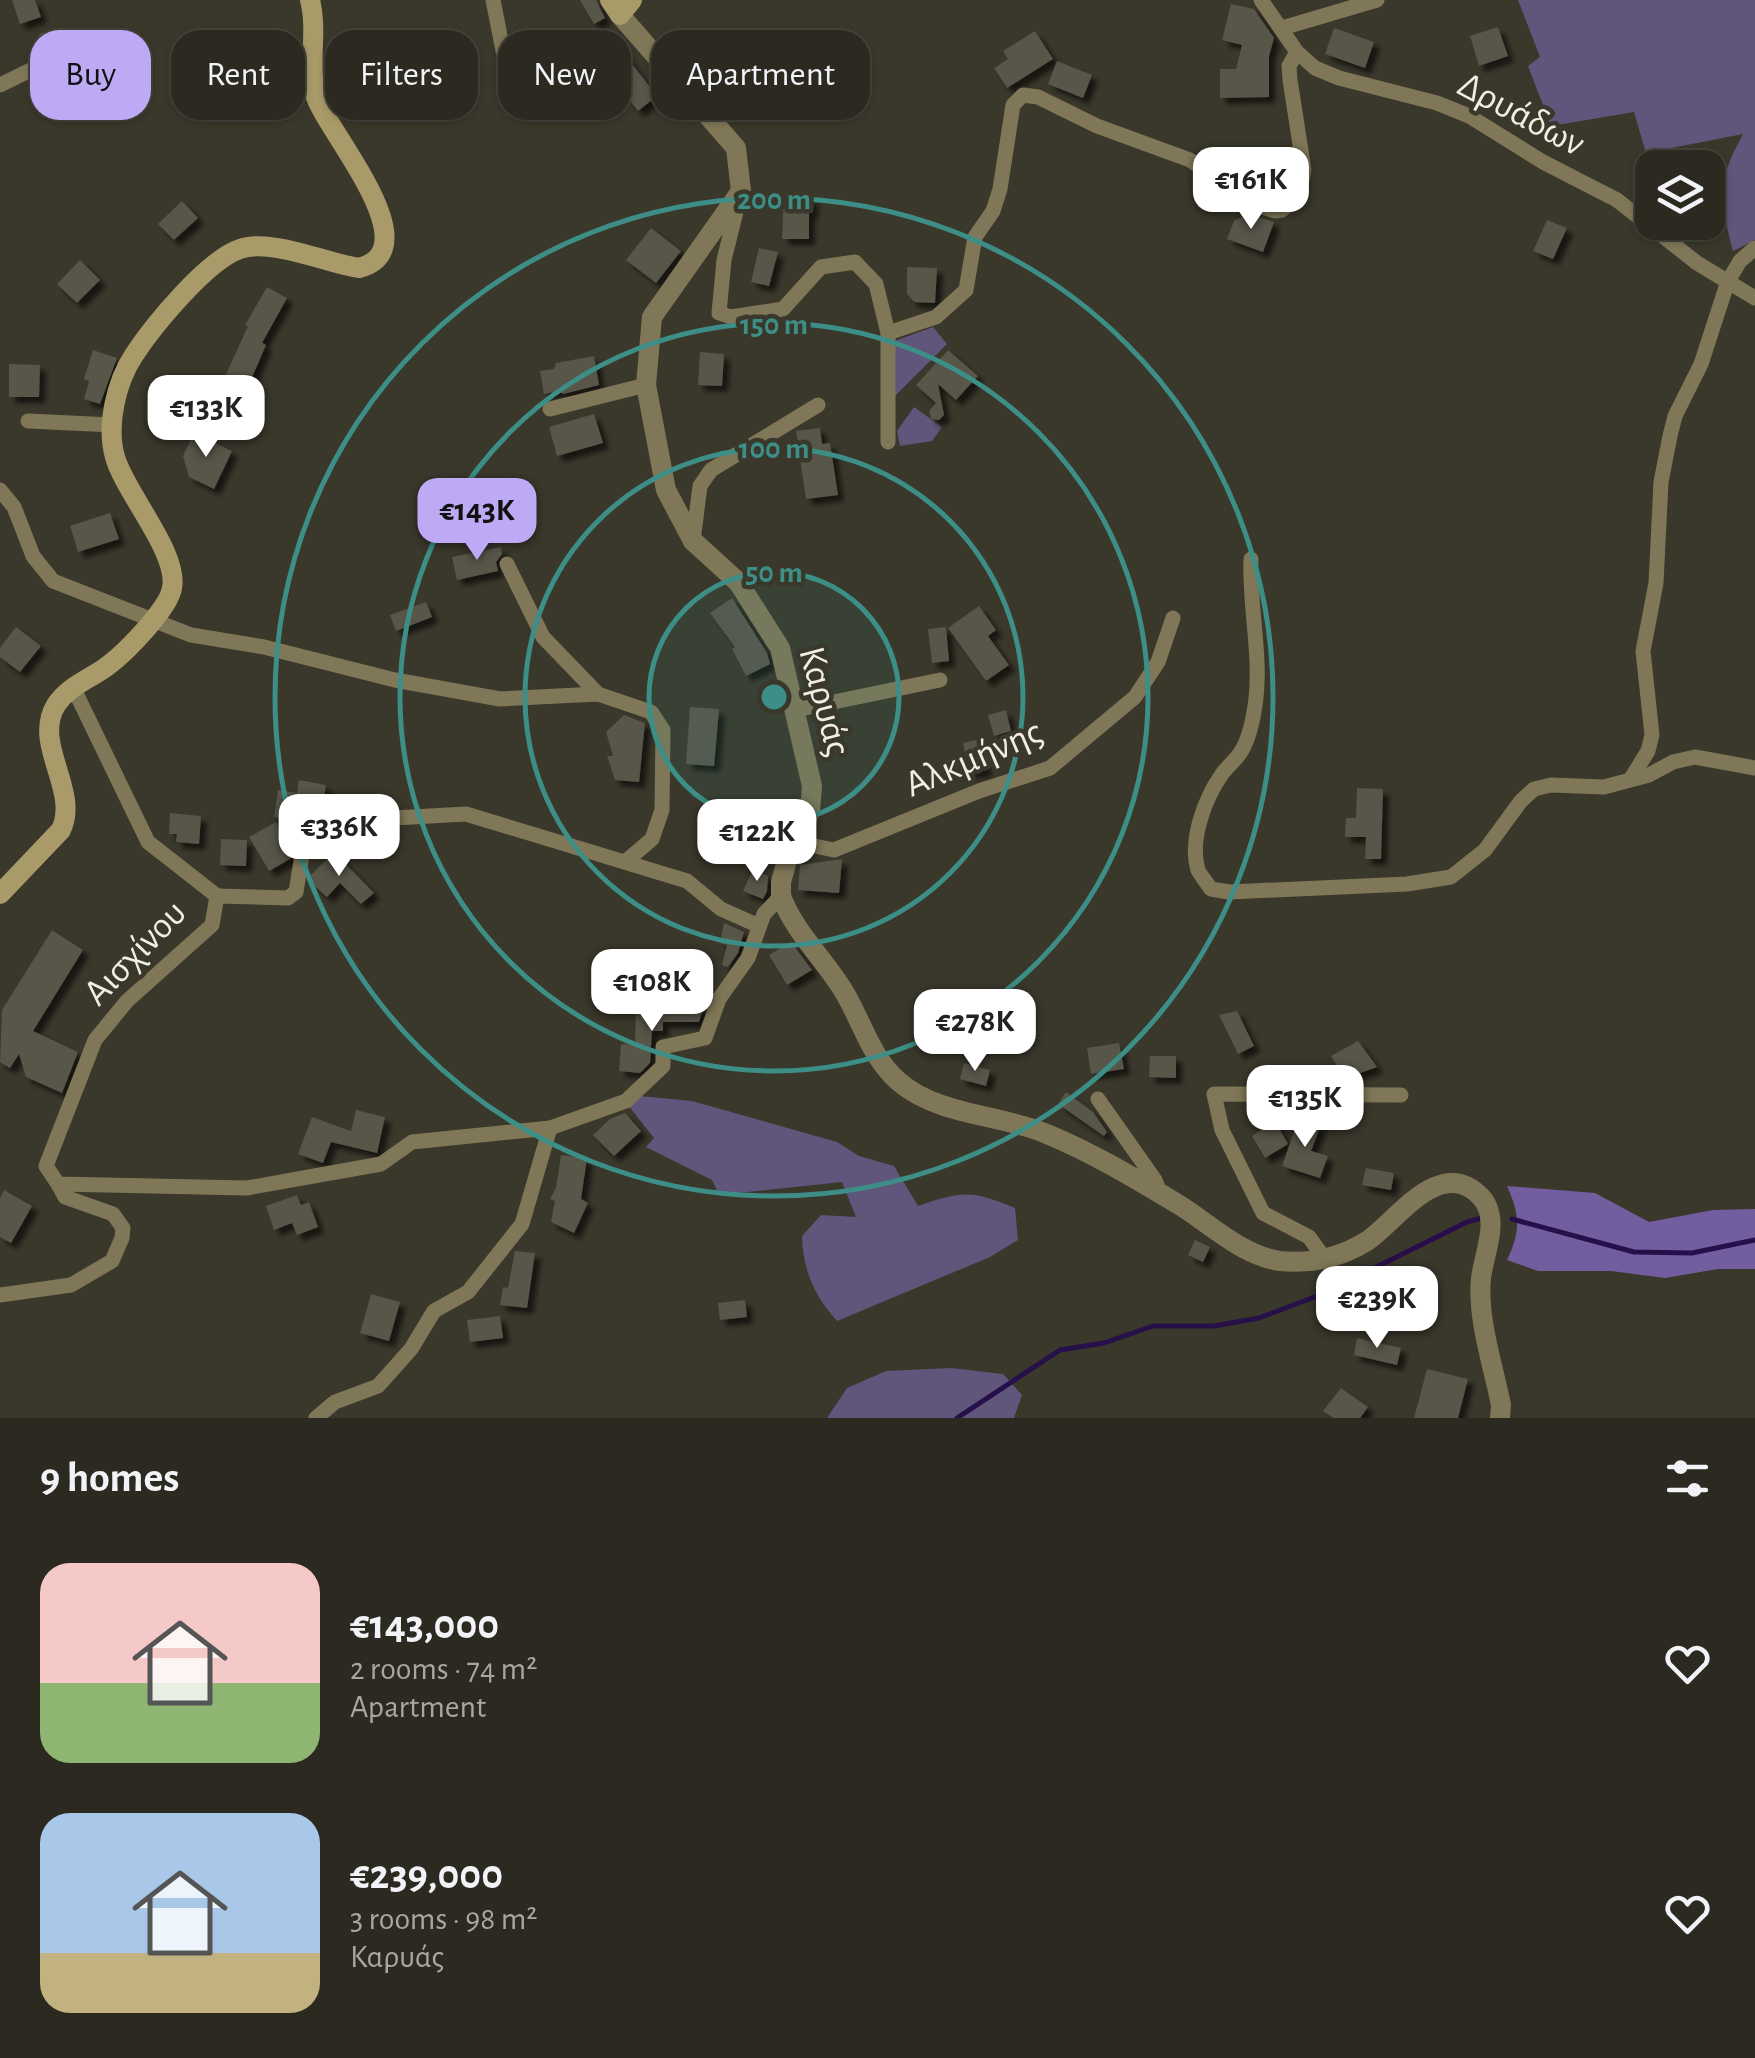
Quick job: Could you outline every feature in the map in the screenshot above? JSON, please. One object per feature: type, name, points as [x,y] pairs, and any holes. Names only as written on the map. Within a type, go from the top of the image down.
[{"type":"main road","points":[[0,894],[65,820],[64,790],[52,749],[51,719],[56,704],[73,687],[110,664],[170,596],[172,579],[157,538],[114,456],[115,404],[133,356],[200,277],[237,250],[278,249],[359,268],[372,264],[381,250],[385,229],[381,214],[326,120],[314,91],[310,0]]},
{"type":"street","points":[[494,0],[500,30]]},
{"type":"street","name":"Δρυάδων","points":[[1262,0],[1297,52],[1322,72],[1469,116],[1617,200],[1697,264],[1755,298]]},
{"type":"street","points":[[1282,28],[1377,0]]},
{"type":"street","points":[[621,5],[736,148],[741,191],[724,260],[719,313],[731,318],[782,308],[821,267],[856,262],[876,284],[888,333],[888,442]]},
{"type":"street","points":[[888,333],[936,316],[966,290],[975,237],[993,211],[1000,189],[1013,105],[1023,95],[1038,97],[1077,118],[1190,160],[1258,208],[1275,211],[1287,206],[1298,192],[1304,170],[1289,72],[1297,52]]},
{"type":"street","points":[[0,84],[30,69]]},
{"type":"street","name":"Καρυάς","points":[[741,191],[652,317],[646,386],[666,490],[692,541],[738,582],[780,648],[812,792],[807,820],[794,842],[780,896]]},
{"type":"street","points":[[1632,777],[1648,752],[1652,735],[1643,652],[1656,583],[1664,458],[1674,416],[1698,372],[1728,281],[1740,261],[1755,248]]},
{"type":"street","points":[[550,409],[646,386]]},
{"type":"street","points":[[692,541],[700,486],[711,470],[818,405]]},
{"type":"street","points":[[28,421],[112,424]]},
{"type":"street","points":[[0,490],[14,507],[32,556],[53,582],[191,635],[264,647],[395,680],[500,699],[598,694],[651,712],[663,730],[661,817],[652,839],[625,862]]},
{"type":"street","points":[[1251,559],[1249,592],[1255,626],[1256,696],[1248,739],[1221,776],[1199,828],[1199,872],[1212,889],[1229,892],[1406,884],[1451,877],[1485,850],[1520,801],[1534,789],[1551,785],[1604,787],[1695,757],[1755,768]]},
{"type":"street","points":[[507,564],[543,637],[598,694]]},
{"type":"street","name":"Αλκμήνης","points":[[794,842],[834,850],[979,791],[1050,768],[1135,698],[1158,662],[1174,618]]},
{"type":"street","points":[[796,710],[940,680]]},
{"type":"street","name":"Αισχίνου","points":[[58,1184],[46,1166],[95,1040],[127,1001],[212,926],[217,896],[148,842],[73,687]]},
{"type":"street","points":[[217,896],[288,898],[296,892],[302,855],[312,842],[388,817],[466,814],[687,881],[721,908],[759,926]]},
{"type":"street","points":[[58,1184],[247,1188],[381,1164],[412,1142],[550,1128],[626,1101],[663,1066],[663,1047],[704,1038],[719,999],[748,958],[768,906],[780,896],[844,992],[872,1050],[900,1083],[944,1104],[1051,1135],[1263,1257],[1284,1261],[1325,1259],[1370,1239],[1413,1198],[1425,1192],[1456,1186],[1480,1197],[1488,1210],[1490,1225],[1481,1295],[1500,1418]]},
{"type":"street","points":[[1325,1259],[1309,1236],[1263,1213],[1222,1130],[1214,1094],[1401,1095]]},
{"type":"street","points":[[1098,1099],[1155,1180],[1161,1195]]},
{"type":"street","points":[[316,1418],[334,1402],[378,1386],[411,1349],[434,1311],[468,1292],[522,1224],[550,1128]]},
{"type":"street","points":[[0,1295],[72,1285],[112,1261],[122,1238],[122,1228],[113,1214],[66,1197],[58,1184]]},
{"type":"shaded area","points":[[1518,0],[1755,0],[1755,240],[1733,251],[1725,217],[1725,176],[1743,134],[1645,150],[1634,112],[1551,126],[1528,66],[1540,57]]},
{"type":"shaded area","points":[[933,327],[947,344],[895,396],[892,342]]},
{"type":"shaded area","points":[[914,407],[942,427],[932,441],[900,446],[897,431]]},
{"type":"shaded area","points":[[639,1096],[692,1101],[837,1142],[859,1156],[894,1166],[918,1206],[966,1195],[1000,1202],[1015,1208],[1018,1240],[990,1257],[837,1321],[811,1282],[802,1236],[821,1215],[856,1217],[842,1182],[719,1195],[712,1180],[646,1147],[654,1138],[628,1105]]},
{"type":"shaded area","points":[[1507,1186],[1595,1193],[1649,1222],[1713,1210],[1755,1209],[1755,1269],[1718,1269],[1665,1278],[1611,1271],[1538,1271],[1507,1260],[1517,1223]]},
{"type":"shaded area","points":[[951,1368],[1003,1374],[1022,1395],[1014,1418],[827,1418],[847,1388],[886,1371]]},
{"type":"building","points":[[12,0],[35,0],[41,17],[20,24]]},
{"type":"building","points":[[580,0],[596,0],[605,18],[594,24]]},
{"type":"building","points":[[1231,4],[1254,9],[1274,38],[1269,56],[1269,97],[1220,98],[1220,69],[1236,69],[1242,45],[1222,40]]},
{"type":"building","points":[[1498,27],[1508,56],[1479,66],[1470,36]]},
{"type":"building","points":[[1334,28],[1374,42],[1365,68],[1325,54]]},
{"type":"building","points":[[1035,31],[1053,59],[1007,88],[994,68],[1008,59],[1003,51]]},
{"type":"building","points":[[1057,61],[1092,75],[1083,98],[1048,84]]},
{"type":"building","points":[[631,63],[651,88],[651,101],[638,111],[631,102]]},
{"type":"building","points":[[784,196],[813,198],[809,239],[782,239]]},
{"type":"building","points":[[182,201],[198,218],[174,240],[158,224]]},
{"type":"building","points":[[1248,214],[1274,222],[1263,252],[1227,239],[1234,221]]},
{"type":"building","points":[[1547,220],[1567,228],[1553,259],[1533,251]]},
{"type":"building","points":[[651,228],[681,251],[656,283],[626,260]]},
{"type":"building","points":[[759,248],[778,252],[769,286],[751,282]]},
{"type":"building","points":[[80,260],[100,280],[77,303],[57,284]]},
{"type":"building","points":[[907,267],[937,268],[935,303],[914,302],[907,294]]},
{"type":"building","points":[[267,287],[287,298],[262,343],[266,345],[246,391],[223,381],[248,326],[245,325]]},
{"type":"building","points":[[93,350],[117,358],[100,404],[84,399],[89,381],[84,379]]},
{"type":"building","points":[[948,350],[978,376],[956,400],[938,384],[944,415],[939,420],[931,419],[929,411],[936,403],[916,385]]},
{"type":"building","points":[[700,352],[724,354],[722,386],[698,385]]},
{"type":"building","points":[[594,356],[599,385],[563,394],[544,394],[540,371],[554,369],[556,363]]},
{"type":"building","points":[[9,364],[40,365],[39,397],[9,397]]},
{"type":"building","points":[[594,414],[603,443],[557,456],[549,427]]},
{"type":"building","points":[[820,428],[822,444],[830,443],[838,495],[806,499],[796,431]]},
{"type":"building","points":[[194,433],[232,451],[214,489],[189,477],[183,456]]},
{"type":"building","points":[[110,513],[119,539],[78,552],[70,526]]},
{"type":"building","points":[[501,547],[502,554],[496,562],[498,571],[457,580],[452,557]]},
{"type":"building","points":[[732,598],[770,664],[746,676],[732,649],[735,647],[710,613]]},
{"type":"building","points":[[426,602],[432,617],[396,631],[390,615]]},
{"type":"building","points":[[979,606],[996,630],[988,636],[1009,665],[986,681],[948,628]]},
{"type":"building","points":[[16,627],[41,646],[20,672],[0,657],[0,648]]},
{"type":"building","points":[[946,627],[949,661],[932,663],[928,629]]},
{"type":"building","points":[[690,707],[719,709],[714,766],[686,764]]},
{"type":"building","points":[[1006,710],[1011,731],[994,736],[988,715]]},
{"type":"building","points":[[624,715],[645,723],[639,782],[615,780],[607,756],[613,756],[606,732]]},
{"type":"building","points":[[980,739],[986,770],[969,773],[963,743]]},
{"type":"building","points":[[299,780],[326,785],[323,805],[313,803],[309,823],[274,817],[278,790],[297,793]]},
{"type":"building","points":[[1357,788],[1383,789],[1381,859],[1365,859],[1366,837],[1345,837],[1346,818],[1356,818]]},
{"type":"building","points":[[170,813],[201,816],[199,844],[176,842],[177,834],[169,834]]},
{"type":"building","points":[[779,813],[790,819],[782,836],[751,861],[752,854],[736,835],[753,821],[765,835]]},
{"type":"building","points":[[276,822],[292,850],[290,859],[269,871],[249,837]]},
{"type":"building","points":[[221,839],[247,840],[246,866],[220,865]]},
{"type":"building","points":[[334,852],[374,893],[361,904],[340,883],[327,897],[309,881]]},
{"type":"building","points":[[842,859],[839,893],[798,890],[800,865]]},
{"type":"building","points":[[753,869],[768,876],[763,899],[743,891]]},
{"type":"building","points":[[724,923],[744,932],[738,953],[728,967],[722,965],[727,945],[720,943]]},
{"type":"building","points":[[52,930],[83,950],[33,1031],[78,1052],[62,1093],[26,1077],[19,1054],[10,1068],[0,1062],[2,1010]]},
{"type":"building","points":[[791,942],[812,970],[787,985],[769,955]]},
{"type":"building","points":[[704,1006],[699,1022],[663,1022],[663,1031],[652,1031],[650,1063],[640,1073],[619,1071],[621,1044],[635,1045],[636,1008]]},
{"type":"building","points":[[1237,1011],[1254,1046],[1238,1054],[1219,1015]]},
{"type":"building","points":[[1358,1041],[1377,1067],[1349,1077],[1331,1056]]},
{"type":"building","points":[[1119,1043],[1124,1069],[1091,1074],[1087,1048]]},
{"type":"building","points":[[1150,1056],[1176,1056],[1176,1078],[1149,1077]]},
{"type":"building","points":[[964,1063],[990,1070],[986,1086],[960,1079]]},
{"type":"building","points":[[1066,1092],[1093,1112],[1107,1132],[1104,1136],[1058,1104]]},
{"type":"building","points":[[356,1110],[385,1117],[377,1153],[331,1142],[323,1163],[298,1154],[312,1117],[351,1131]]},
{"type":"building","points":[[625,1113],[641,1131],[614,1156],[593,1135],[610,1119]]},
{"type":"building","points":[[1299,1118],[1321,1125],[1311,1151],[1328,1156],[1320,1178],[1282,1166]]},
{"type":"building","points":[[1275,1121],[1288,1144],[1265,1158],[1252,1136]]},
{"type":"building","points":[[561,1155],[587,1158],[581,1199],[588,1203],[574,1233],[551,1222],[555,1201],[550,1199],[556,1188]]},
{"type":"building","points":[[1366,1168],[1394,1173],[1391,1190],[1362,1185]]},
{"type":"building","points":[[4,1190],[32,1206],[11,1243],[0,1237],[0,1198]]},
{"type":"building","points":[[297,1195],[301,1205],[309,1202],[318,1227],[297,1235],[292,1223],[274,1230],[266,1206]]},
{"type":"building","points":[[1195,1240],[1210,1247],[1203,1262],[1188,1255]]},
{"type":"building","points":[[515,1251],[535,1253],[527,1308],[500,1305],[503,1287],[508,1288]]},
{"type":"building","points":[[371,1294],[400,1302],[389,1341],[360,1333]]},
{"type":"building","points":[[745,1300],[747,1317],[720,1320],[718,1303]]},
{"type":"building","points":[[500,1316],[503,1338],[470,1342],[467,1320]]},
{"type":"building","points":[[1357,1338],[1401,1348],[1397,1365],[1354,1355]]},
{"type":"building","points":[[1427,1369],[1468,1379],[1458,1418],[1414,1418]]},
{"type":"building","points":[[1341,1388],[1368,1407],[1360,1418],[1333,1418],[1323,1411]]},
{"type":"waterway","points":[[957,1418],[1060,1350],[1104,1343],[1153,1326],[1214,1326],[1259,1318],[1320,1295],[1482,1218]]},
{"type":"waterway","points":[[1512,1219],[1634,1252],[1692,1253],[1755,1240]]}]
